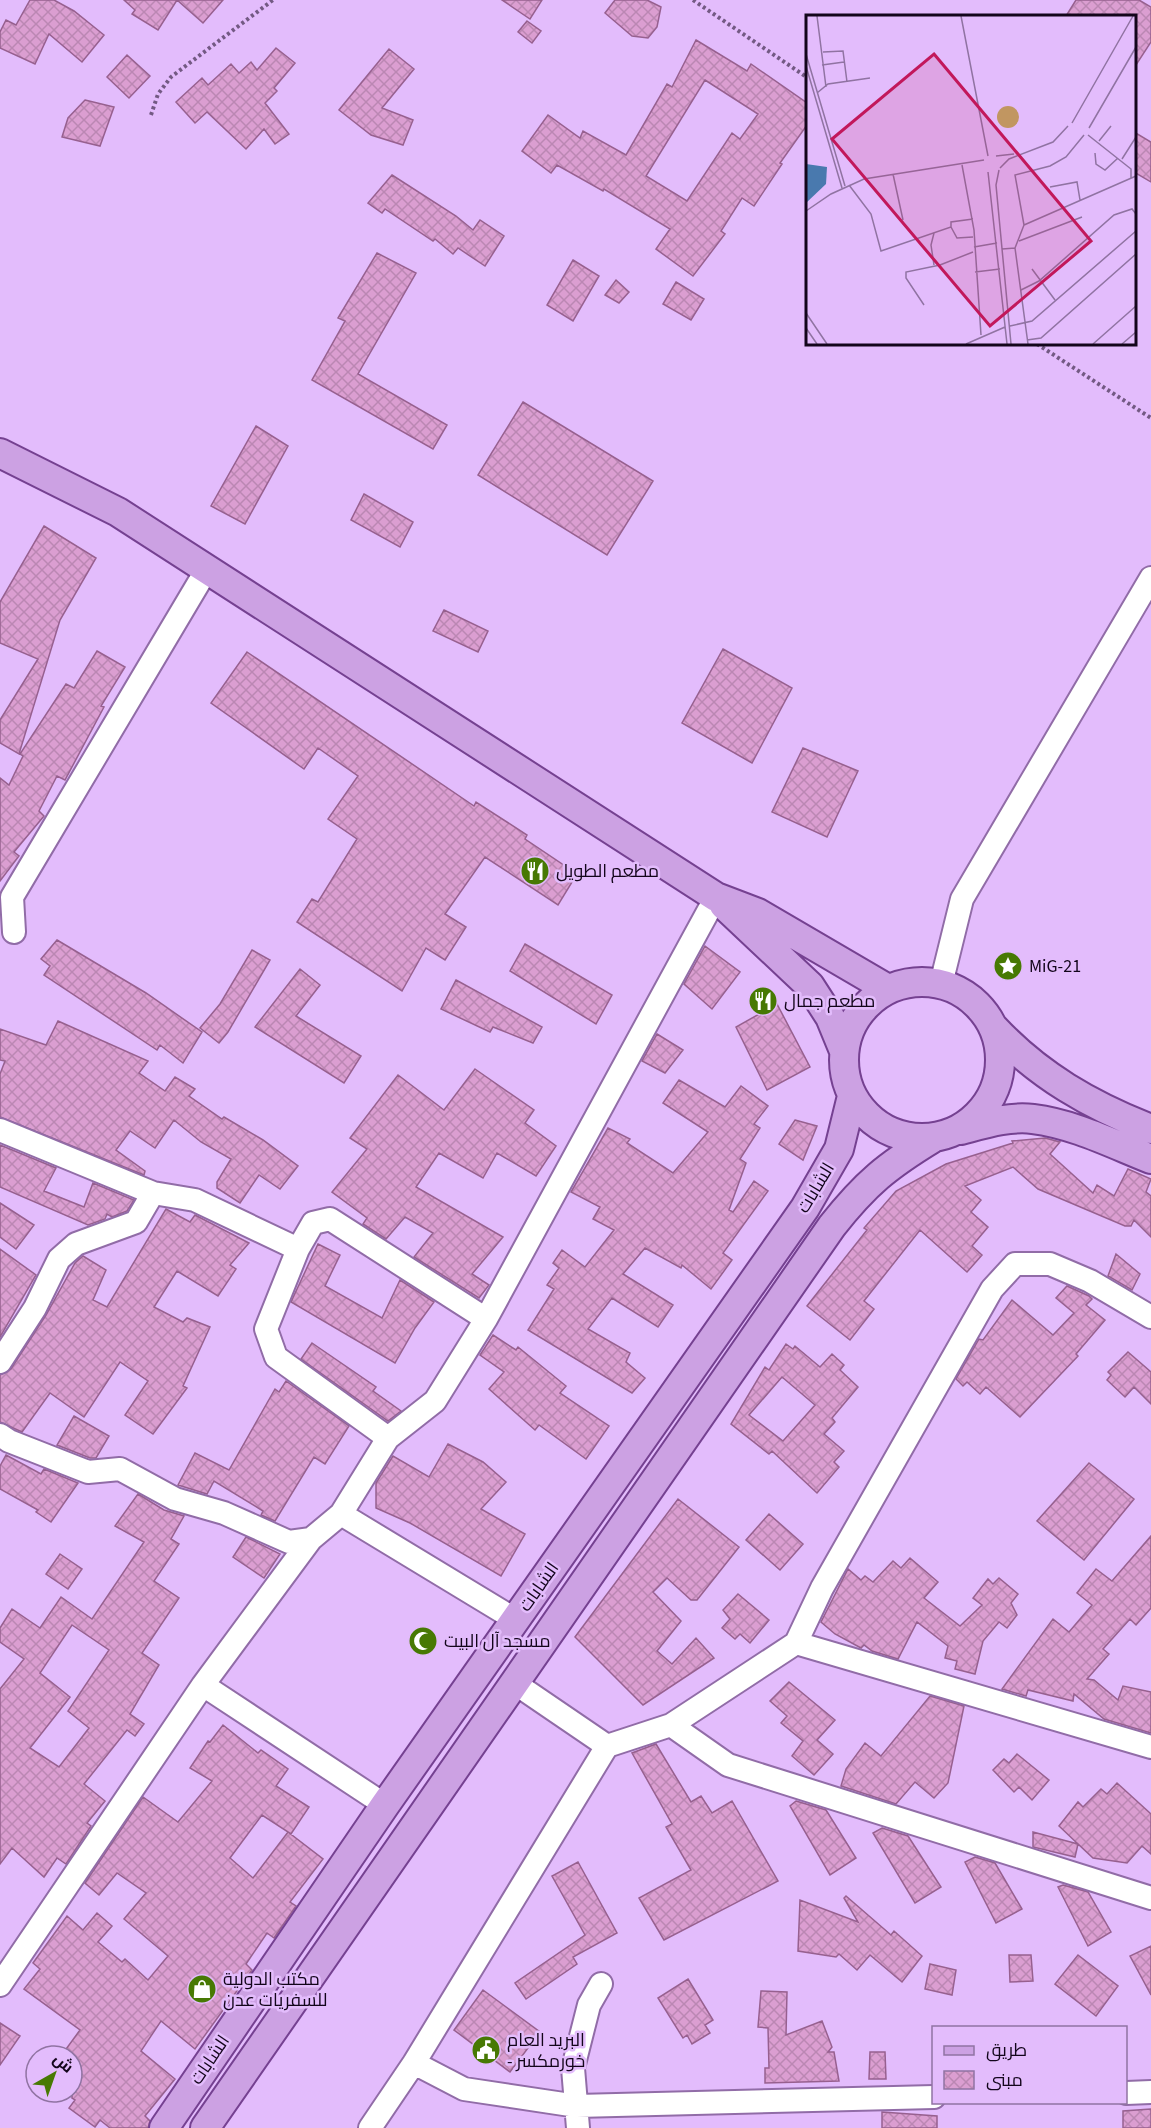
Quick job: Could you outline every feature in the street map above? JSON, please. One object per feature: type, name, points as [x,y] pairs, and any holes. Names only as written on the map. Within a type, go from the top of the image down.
[{"type":"main road","points":[[0,453],[118,512],[716,897],[810,986],[830,1017],[844,1051]]},
{"type":"main road","points":[[716,897],[758,913],[888,989]]},
{"type":"main road","points":[[1151,1128],[1076,1095],[1021,1057],[975,1003],[963,993],[941,984],[914,982],[888,989],[866,1004],[851,1026],[844,1051],[845,1074],[852,1096],[867,1116],[886,1130],[909,1137],[944,1135],[999,1120],[1032,1119],[1066,1125],[1151,1159]]},
{"type":"main road","points":[[944,1135],[976,1118],[991,1099],[999,1076],[1000,1052],[994,1028]]},
{"type":"main road","name":"الشابات","points":[[164,2128],[385,1805],[805,1208],[839,1149],[852,1096]]},
{"type":"main road","name":"الشابات","points":[[205,2128],[516,1684],[832,1226],[856,1195],[880,1172],[944,1135]]},
{"type":"street","points":[[14,932],[12,897],[207,569]]},
{"type":"street","points":[[941,984],[962,899],[1151,578]]},
{"type":"street","points":[[0,1985],[204,1685],[311,1539],[341,1514],[388,1438],[435,1401],[486,1319],[716,897]]},
{"type":"street","points":[[0,1130],[153,1193],[195,1200],[298,1249]]},
{"type":"street","points":[[0,1362],[35,1308],[59,1259],[76,1244],[136,1222],[153,1193]]},
{"type":"street","points":[[388,1438],[276,1357],[266,1329],[298,1249],[313,1223],[330,1219],[486,1319]]},
{"type":"street","points":[[370,2128],[414,2063],[607,1746],[671,1725],[796,1643],[822,1588],[986,1299],[1015,1264],[1050,1264],[1090,1281],[1151,1317]]},
{"type":"street","points":[[0,1435],[9,1441],[88,1472],[120,1469],[175,1499],[224,1513],[289,1542],[311,1539]]},
{"type":"street","points":[[341,1514],[516,1620]]},
{"type":"street","points":[[796,1643],[1151,1747]]},
{"type":"street","points":[[516,1684],[607,1746]]},
{"type":"street","points":[[204,1685],[385,1805]]},
{"type":"street","points":[[671,1725],[728,1765],[1151,1898]]},
{"type":"street","points":[[578,2128],[573,2068],[589,2005],[601,1984]]},
{"type":"street","points":[[414,2063],[464,2089],[577,2106],[932,2097]]},
{"type":"street","points":[[1127,2093],[1151,2092]]},
{"type":"path","points":[[151,115],[158,94],[171,77],[273,0]]},
{"type":"path","points":[[693,0],[806,77]]},
{"type":"path","points":[[1039,345],[1151,418]]},
{"type":"building","points":[[30,0],[54,0],[74,11],[104,35],[82,62],[49,34],[35,64],[0,48],[0,32],[6,20],[16,25]]},
{"type":"building","points":[[124,0],[177,0],[158,30],[132,14],[135,10]]},
{"type":"building","points":[[177,0],[223,0],[203,23]]},
{"type":"building","points":[[502,0],[542,0],[530,19]]},
{"type":"building","points":[[615,0],[647,0],[661,7],[657,27],[648,38],[632,36],[605,13]]},
{"type":"building","points":[[1076,0],[1139,0],[1151,7],[1151,42],[1136,65],[1136,15],[1067,15]]},
{"type":"building","points":[[527,21],[541,31],[532,43],[518,32]]},
{"type":"building","points":[[696,40],[747,71],[751,64],[806,102],[806,126],[780,163],[782,164],[754,206],[742,198],[721,231],[725,234],[693,276],[656,249],[670,229],[604,189],[603,191],[557,165],[551,173],[522,151],[548,115],[580,138],[583,131],[626,155],[667,84],[672,87]],"holes":[[[705,80],[758,114],[740,139],[732,133],[687,201],[646,176]]]},
{"type":"building","points":[[276,48],[295,63],[274,88],[277,91],[265,103],[289,134],[275,144],[264,129],[246,149],[207,112],[195,123],[176,102],[202,78],[208,85],[231,64],[239,73],[251,62],[257,70]]},
{"type":"building","points":[[389,49],[414,69],[382,108],[413,120],[403,145],[371,135],[339,110]]},
{"type":"building","points":[[127,55],[150,76],[129,98],[107,77]]},
{"type":"building","points":[[85,100],[114,107],[100,146],[62,137],[68,118]]},
{"type":"building","points":[[1136,133],[1151,142],[1151,182],[1136,173]]},
{"type":"building","points":[[392,175],[456,216],[473,230],[480,220],[504,236],[485,266],[458,248],[453,254],[435,239],[433,241],[385,209],[382,213],[368,203]]},
{"type":"building","points":[[377,253],[416,273],[358,374],[447,425],[433,449],[312,380],[345,321],[338,318]]},
{"type":"building","points":[[573,260],[599,276],[573,321],[547,305]]},
{"type":"building","points":[[616,280],[629,292],[619,303],[605,295]]},
{"type":"building","points":[[676,282],[704,299],[691,320],[663,304]]},
{"type":"building","points":[[523,402],[653,481],[607,555],[478,475]]},
{"type":"building","points":[[256,426],[288,446],[245,524],[211,506]]},
{"type":"building","points":[[364,494],[413,522],[400,547],[351,520]]},
{"type":"building","points":[[44,526],[96,558],[60,620],[19,754],[0,743],[0,720],[38,659],[0,643],[0,602]]},
{"type":"building","points":[[444,610],[488,631],[478,652],[433,631]]},
{"type":"building","points":[[723,649],[792,688],[752,763],[682,723]]},
{"type":"building","points":[[97,651],[125,667],[101,706],[104,707],[65,780],[57,776],[39,811],[44,816],[14,852],[19,856],[0,881],[0,778],[9,785],[23,756],[20,754],[66,684],[74,688]]},
{"type":"building","points":[[247,652],[474,806],[476,802],[527,835],[525,839],[577,874],[558,905],[485,857],[445,914],[466,927],[445,960],[426,948],[402,991],[297,922],[312,899],[318,902],[357,839],[328,819],[358,776],[318,748],[304,769],[211,703]]},
{"type":"building","points":[[803,748],[858,771],[827,837],[772,812]]},
{"type":"building","points":[[57,940],[146,993],[202,1032],[183,1063],[160,1045],[157,1050],[44,975],[50,966],[41,959]]},
{"type":"building","points":[[525,944],[612,995],[596,1024],[510,971]]},
{"type":"building","points":[[705,946],[740,972],[712,1009],[684,984]]},
{"type":"building","points":[[252,950],[270,960],[228,1032],[219,1043],[200,1028],[220,1004]]},
{"type":"building","points":[[300,969],[320,985],[296,1016],[361,1056],[344,1083],[255,1027]]},
{"type":"building","points":[[456,980],[542,1027],[533,1043],[493,1027],[490,1032],[441,1009]]},
{"type":"building","points":[[777,1004],[810,1067],[767,1090],[736,1027]]},
{"type":"building","points":[[58,1021],[148,1061],[139,1073],[165,1091],[175,1077],[195,1089],[189,1096],[222,1119],[224,1117],[263,1140],[298,1166],[280,1189],[259,1175],[240,1203],[217,1188],[217,1182],[231,1159],[201,1142],[174,1120],[155,1148],[130,1131],[116,1150],[145,1171],[144,1175],[0,1117],[0,1074],[5,1061],[0,1060],[0,1029],[46,1045]]},
{"type":"building","points":[[657,1034],[683,1050],[665,1073],[642,1061]]},
{"type":"building","points":[[475,1069],[534,1110],[525,1123],[556,1146],[536,1176],[497,1153],[483,1178],[439,1153],[416,1187],[503,1237],[472,1274],[489,1285],[479,1298],[414,1257],[433,1233],[405,1217],[386,1239],[363,1224],[367,1218],[332,1192],[367,1149],[350,1138],[398,1075],[444,1110]]},
{"type":"building","points":[[679,1080],[725,1107],[741,1086],[768,1106],[754,1124],[760,1128],[740,1159],[746,1163],[729,1210],[733,1212],[754,1181],[768,1191],[723,1253],[732,1260],[711,1289],[682,1265],[681,1268],[645,1248],[623,1274],[673,1305],[658,1327],[612,1298],[588,1329],[630,1353],[626,1362],[645,1378],[632,1393],[528,1330],[554,1289],[547,1285],[559,1268],[553,1263],[562,1250],[585,1267],[614,1230],[593,1219],[600,1207],[571,1192],[608,1128],[630,1139],[627,1143],[673,1173],[708,1132],[663,1103]]},
{"type":"building","points":[[795,1120],[817,1126],[803,1160],[779,1144]]},
{"type":"building","points":[[1045,1138],[1060,1142],[1050,1154],[1093,1193],[1097,1185],[1114,1196],[1128,1169],[1151,1179],[1146,1192],[1151,1196],[1151,1237],[1134,1220],[1131,1226],[1125,1226],[1038,1189],[1013,1167],[965,1186],[981,1200],[971,1212],[988,1227],[972,1246],[982,1255],[967,1272],[920,1230],[864,1301],[874,1309],[850,1340],[807,1306],[867,1230],[864,1228],[896,1191],[946,1164],[1013,1143],[1012,1141]]},
{"type":"building","points":[[0,1145],[56,1168],[44,1191],[84,1207],[93,1183],[134,1200],[127,1211],[112,1217],[107,1214],[105,1219],[88,1225],[0,1187]]},
{"type":"building","points":[[0,1203],[34,1225],[16,1249],[0,1237]]},
{"type":"building","points":[[166,1209],[190,1222],[195,1215],[249,1243],[230,1265],[236,1269],[218,1296],[177,1271],[154,1307],[183,1322],[187,1318],[210,1327],[183,1386],[187,1388],[153,1434],[125,1415],[148,1381],[120,1362],[84,1417],[50,1393],[22,1432],[0,1422],[0,1375],[11,1369],[46,1315],[75,1263],[83,1256],[106,1270],[93,1300],[107,1307]]},
{"type":"building","points":[[318,1244],[340,1255],[325,1286],[382,1318],[400,1280],[434,1302],[415,1328],[395,1363],[291,1302]]},
{"type":"building","points":[[0,1249],[36,1275],[0,1337]]},
{"type":"building","points":[[1116,1254],[1140,1274],[1132,1290],[1108,1276]]},
{"type":"building","points":[[1067,1286],[1089,1296],[1092,1299],[1086,1305],[1105,1320],[1076,1354],[1078,1356],[1020,1417],[986,1387],[980,1394],[967,1382],[963,1386],[956,1379],[979,1339],[983,1340],[1012,1300],[1053,1335],[1074,1313],[1056,1298]]},
{"type":"building","points":[[493,1335],[516,1350],[518,1347],[566,1386],[560,1393],[609,1426],[586,1459],[539,1425],[535,1430],[489,1389],[504,1372],[480,1355]]},
{"type":"building","points":[[312,1343],[376,1387],[373,1391],[401,1411],[388,1421],[301,1359]]},
{"type":"building","points":[[786,1344],[793,1349],[795,1346],[820,1367],[832,1354],[844,1365],[840,1370],[858,1387],[832,1418],[835,1422],[824,1434],[844,1451],[834,1462],[839,1467],[817,1493],[772,1451],[769,1454],[731,1424],[765,1367],[769,1370]],"holes":[[[782,1377],[815,1405],[783,1441],[749,1415]]]},
{"type":"building","points":[[1128,1352],[1151,1372],[1151,1404],[1134,1387],[1125,1397],[1107,1380],[1111,1375],[1108,1372]]},
{"type":"building","points":[[286,1381],[349,1426],[325,1464],[314,1457],[275,1521],[261,1515],[263,1511],[214,1481],[207,1494],[178,1485],[195,1453],[229,1470],[275,1389],[279,1392]]},
{"type":"building","points":[[74,1416],[109,1436],[96,1458],[90,1458],[57,1445]]},
{"type":"building","points":[[448,1444],[483,1462],[506,1482],[481,1509],[525,1534],[501,1576],[410,1523],[376,1508],[376,1483],[393,1456],[429,1477]]},
{"type":"building","points":[[6,1455],[41,1474],[44,1469],[78,1483],[51,1522],[36,1512],[38,1510],[0,1489],[0,1466]]},
{"type":"building","points":[[1089,1463],[1134,1499],[1084,1560],[1037,1521]]},
{"type":"building","points":[[138,1494],[164,1510],[184,1516],[171,1539],[179,1544],[154,1581],[179,1598],[142,1653],[159,1665],[130,1714],[144,1724],[135,1736],[127,1730],[84,1784],[105,1801],[87,1823],[91,1826],[66,1864],[57,1858],[44,1877],[12,1848],[0,1864],[0,1689],[24,1659],[0,1642],[0,1628],[12,1609],[40,1628],[61,1597],[92,1619],[144,1542],[115,1526]],"holes":[[[72,1625],[109,1650],[68,1711],[89,1728],[59,1767],[30,1748],[70,1697],[40,1673]]]},
{"type":"building","points":[[678,1499],[739,1547],[697,1600],[691,1600],[667,1578],[653,1592],[681,1621],[657,1651],[672,1664],[696,1638],[714,1658],[643,1705],[575,1637]]},
{"type":"building","points":[[769,1514],[803,1544],[780,1570],[746,1540]]},
{"type":"building","points":[[1151,1536],[1151,1608],[1136,1625],[1130,1619],[1103,1649],[1109,1654],[1087,1679],[1094,1680],[1118,1700],[1123,1686],[1151,1692],[1151,1733],[1104,1719],[1074,1694],[1073,1701],[1028,1690],[1026,1696],[1002,1689],[1053,1619],[1069,1632],[1092,1605],[1077,1593],[1096,1569],[1112,1581]]},
{"type":"building","points":[[246,1537],[280,1554],[264,1578],[233,1557]]},
{"type":"building","points":[[60,1554],[82,1569],[68,1589],[46,1574]]},
{"type":"building","points":[[910,1558],[938,1582],[924,1598],[960,1626],[982,1605],[973,1598],[988,1579],[993,1584],[999,1578],[1018,1594],[1011,1603],[1017,1615],[1007,1628],[999,1622],[983,1641],[975,1674],[955,1669],[957,1661],[945,1658],[948,1646],[917,1622],[898,1659],[872,1651],[864,1645],[861,1648],[835,1634],[821,1622],[848,1569],[861,1580],[865,1576],[873,1582],[893,1561],[901,1568]]},
{"type":"building","points":[[738,1594],[769,1620],[750,1643],[740,1634],[735,1639],[722,1628],[730,1619],[723,1610]]},
{"type":"building","points":[[789,1682],[835,1720],[817,1740],[833,1754],[814,1775],[792,1756],[803,1741],[781,1723],[787,1716],[770,1701]]},
{"type":"building","points":[[930,1696],[964,1706],[948,1783],[934,1798],[915,1782],[896,1804],[841,1786],[846,1769],[865,1743],[881,1756]]},
{"type":"building","points":[[223,1725],[258,1753],[261,1750],[288,1769],[276,1786],[309,1807],[291,1834],[288,1832],[323,1859],[290,1902],[296,1906],[274,1938],[267,1933],[246,1964],[252,1970],[195,2049],[161,2021],[141,2051],[175,2079],[145,2116],[150,2121],[148,2128],[110,2128],[100,2120],[95,2127],[69,2108],[72,2104],[84,2104],[84,2044],[70,2044],[80,2030],[24,1989],[40,1969],[33,1963],[67,1916],[83,1930],[97,1913],[112,1926],[98,1942],[122,1962],[125,1959],[148,1980],[168,1956],[124,1919],[146,1893],[117,1873],[99,1895],[85,1883],[143,1797],[178,1822],[212,1781],[190,1768],[208,1741],[210,1742]],"holes":[[[262,1815],[288,1832],[253,1878],[230,1858]]]},
{"type":"building","points":[[656,1744],[691,1802],[701,1796],[712,1813],[732,1801],[778,1881],[664,1940],[639,1898],[691,1870],[666,1827],[672,1824],[632,1753]]},
{"type":"building","points":[[1017,1754],[1049,1780],[1032,1800],[1019,1787],[1014,1792],[993,1770],[1004,1759],[1009,1763]]},
{"type":"building","points":[[1117,1783],[1151,1814],[1151,1854],[1142,1846],[1127,1863],[1093,1858],[1059,1826],[1078,1802],[1083,1807],[1101,1789],[1107,1794]]},
{"type":"building","points":[[796,1801],[826,1810],[856,1858],[830,1875],[790,1806]]},
{"type":"building","points":[[882,1828],[908,1836],[941,1887],[915,1903],[873,1833]]},
{"type":"building","points":[[1033,1832],[1078,1844],[1075,1857],[1033,1847]]},
{"type":"building","points":[[975,1857],[995,1863],[1022,1909],[996,1923],[965,1862]]},
{"type":"building","points":[[578,1862],[617,1933],[573,1957],[577,1964],[526,1999],[515,1983],[585,1935],[552,1876]]},
{"type":"building","points":[[1063,1885],[1088,1892],[1111,1932],[1088,1946],[1058,1887]]},
{"type":"building","points":[[846,1896],[891,1935],[894,1931],[922,1956],[902,1982],[870,1955],[857,1970],[839,1954],[836,1957],[798,1951],[800,1900],[858,1922],[844,1898]]},
{"type":"building","points":[[1151,1946],[1151,1995],[1130,1956]]},
{"type":"building","points":[[1009,1955],[1031,1955],[1033,1981],[1010,1982]]},
{"type":"building","points":[[1078,1955],[1118,1986],[1096,2016],[1055,1984]]},
{"type":"building","points":[[930,1964],[956,1970],[952,1995],[925,1989]]},
{"type":"building","points":[[688,1979],[713,2020],[705,2025],[710,2033],[692,2044],[687,2035],[683,2038],[658,1998]]},
{"type":"building","points":[[483,1990],[540,2032],[510,2072],[454,2030]]},
{"type":"building","points":[[761,1991],[787,1992],[786,2035],[822,2021],[832,2047],[828,2052],[834,2052],[839,2081],[765,2083],[765,2068],[769,2068],[768,2028],[758,2027]]},
{"type":"building","points":[[0,2023],[20,2036],[0,2065]]},
{"type":"building","points":[[870,2052],[885,2052],[886,2079],[869,2079]]},
{"type":"building","points":[[1151,2109],[1151,2128],[1123,2128],[1123,2111]]},
{"type":"building","points":[[882,2112],[937,2116],[937,2128],[882,2128]]},
{"type":"place","name":"مطعم الطويل","points":[[535,871]]},
{"type":"place","name":"MiG-21","points":[[1008,966]]},
{"type":"place","name":"مطعم جمال","points":[[763,1001]]},
{"type":"place","name":"مسجد آل البيت","points":[[423,1641]]},
{"type":"place","name":"مكتب الدولية للسفريات عدن","points":[[202,1989]]},
{"type":"place","name":"البريد العام - خورمكسر","points":[[486,2050]]}]
